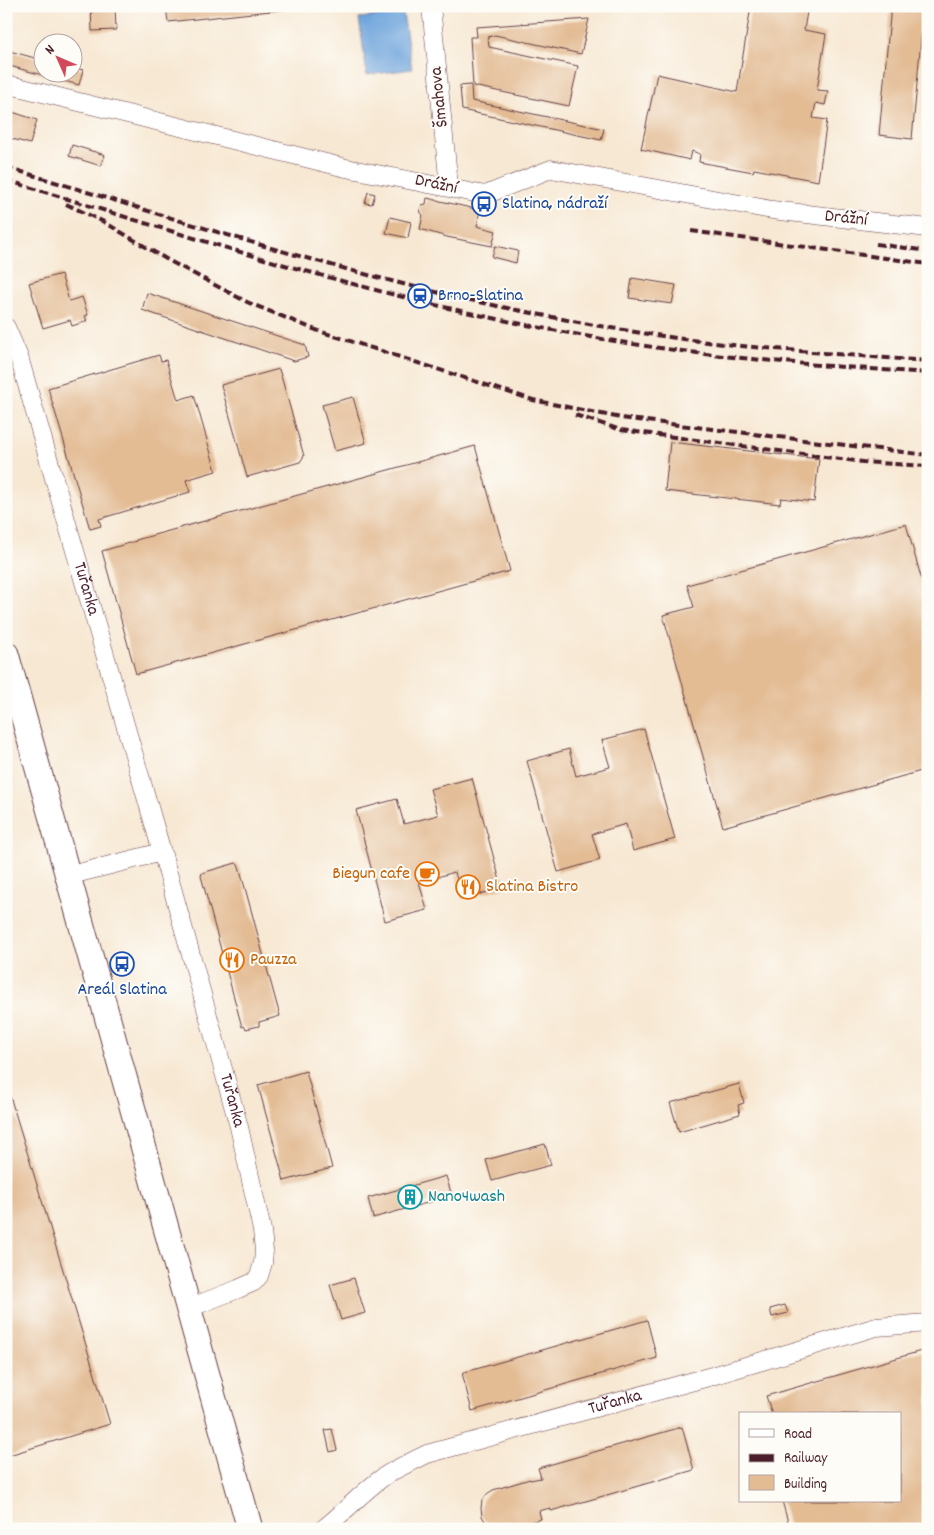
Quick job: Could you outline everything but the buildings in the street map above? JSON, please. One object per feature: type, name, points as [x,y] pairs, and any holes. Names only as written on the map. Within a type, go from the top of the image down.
[{"type":"street","name":"Šmahova","points":[[432,6],[449,187]]},
{"type":"street","name":"Drážní","points":[[6,84],[346,168],[485,195],[551,169],[772,210],[928,228]]},
{"type":"street","name":"Tuřanka","points":[[6,327],[19,357],[162,852],[239,1127],[262,1230],[263,1264],[259,1276],[254,1282],[189,1308]]},
{"type":"street","points":[[6,654],[250,1529]]},
{"type":"street","points":[[67,876],[162,852]]},
{"type":"street","name":"Tuřanka","points":[[323,1529],[335,1520],[361,1494],[384,1477],[427,1454],[712,1376],[876,1327],[928,1323]]},
{"type":"water","points":[[403,13],[412,69],[367,75],[359,18]]},
{"type":"railway","points":[[6,167],[267,247],[465,299],[614,329],[698,341],[928,361]]},
{"type":"railway","points":[[6,180],[330,278],[461,311],[527,325],[611,341],[696,353],[928,373]]},
{"type":"railway","points":[[66,204],[104,222],[166,259],[247,302],[316,330],[533,400],[621,418],[928,455]]},
{"type":"railway","points":[[691,231],[928,264]]},
{"type":"railway","points":[[876,244],[928,251]]},
{"type":"railway","points":[[575,415],[621,430],[863,462],[928,466]]},
{"type":"place","name":"Slatina, nádraží","points":[[484,204]]},
{"type":"place","name":"Brno-Slatina","points":[[420,296]]},
{"type":"place","name":"Biegun cafe","points":[[427,874]]},
{"type":"place","name":"Slatina Bistro","points":[[468,887]]},
{"type":"place","name":"Pauzza","points":[[232,960]]},
{"type":"place","name":"Areál Slatina","points":[[122,964]]},
{"type":"place","name":"Nano4wash","points":[[410,1197]]}]
